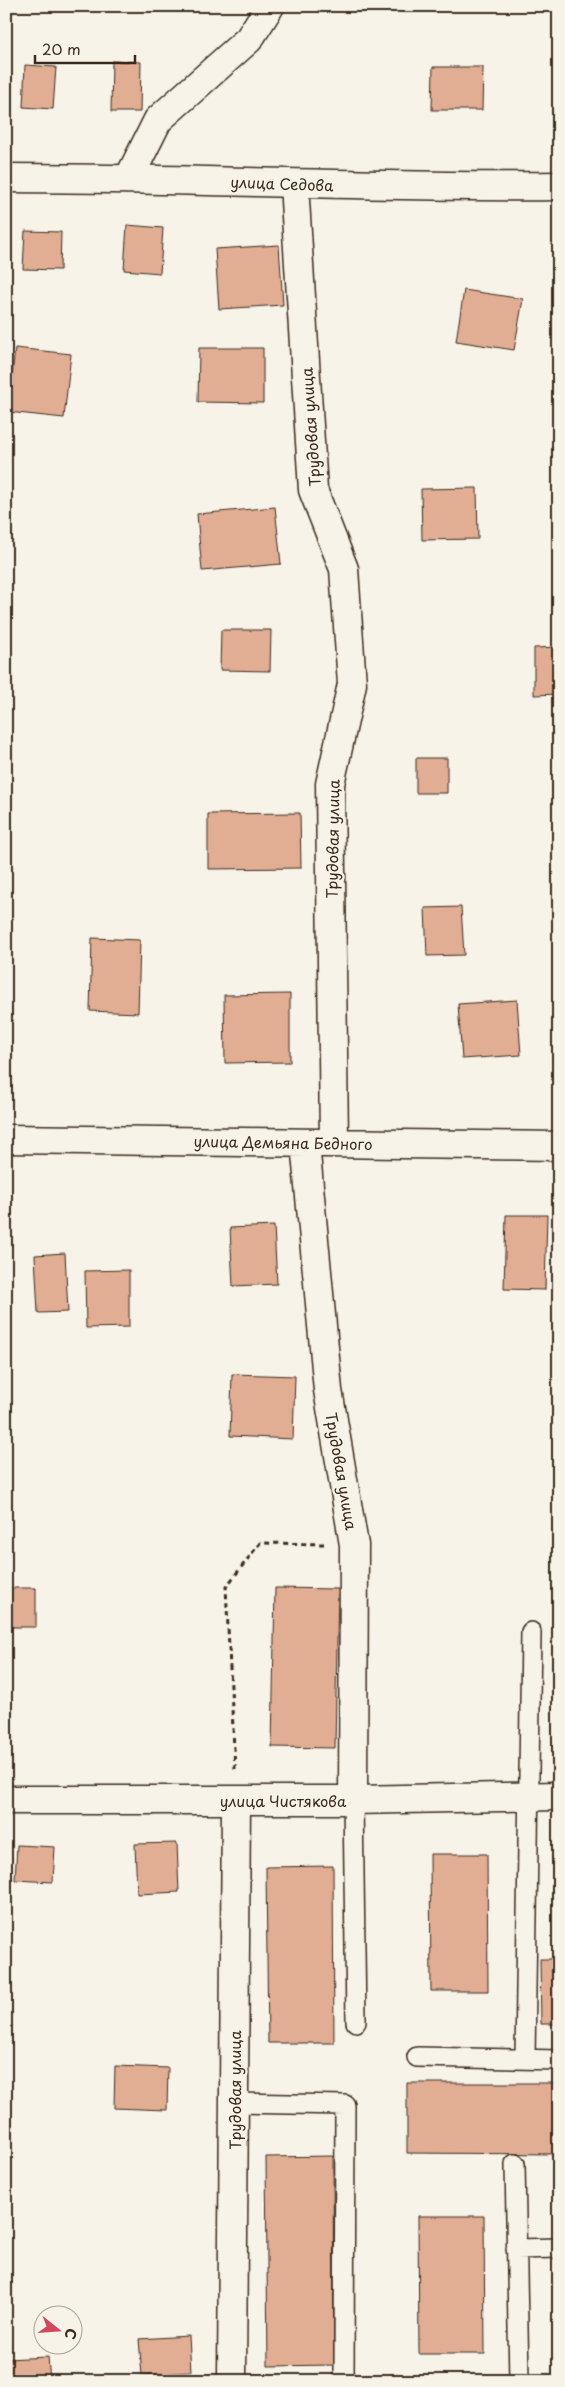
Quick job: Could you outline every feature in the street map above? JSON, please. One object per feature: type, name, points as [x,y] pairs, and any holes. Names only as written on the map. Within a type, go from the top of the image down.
[{"type":"street","points":[[129,178],[158,120],[249,39],[270,6]]},
{"type":"street","name":"улица Седова","points":[[6,178],[129,178],[294,184],[559,186]]},
{"type":"street","name":"Трудовая улица","points":[[294,184],[313,490],[344,569],[352,684],[330,784],[334,1143]]},
{"type":"street","name":"улица Демьяна Бедного","points":[[6,1139],[559,1146]]},
{"type":"street","name":"Трудовая улица","points":[[305,1143],[328,1390],[354,1545],[353,1800]]},
{"type":"street","name":"улица Чистякова","points":[[6,1800],[353,1800],[559,1796]]},
{"type":"street","name":"Трудовая улица","points":[[232,2381],[236,1800]]},
{"type":"lane","points":[[524,2059],[531,1632]]},
{"type":"lane","points":[[353,1800],[356,2022]]},
{"type":"lane","points":[[417,2057],[559,2060]]},
{"type":"lane","points":[[234,2103],[345,2104],[344,2381]]},
{"type":"lane","points":[[515,2164],[519,2381]]},
{"type":"lane","points":[[516,2248],[559,2248]]},
{"type":"path","points":[[236,1800],[226,1587],[260,1543],[354,1545]]},
{"type":"building","points":[[557,60],[559,60],[559,106],[556,106]]},
{"type":"building","points":[[112,61],[141,62],[140,112],[111,112]]},
{"type":"building","points":[[25,65],[56,67],[53,109],[23,107]]},
{"type":"building","points":[[433,67],[483,67],[482,110],[432,110]]},
{"type":"building","points":[[127,225],[163,228],[160,273],[124,270]]},
{"type":"building","points":[[25,231],[61,232],[60,270],[23,269]]},
{"type":"building","points":[[279,245],[283,305],[219,309],[215,249]]},
{"type":"building","points":[[464,290],[523,299],[514,350],[456,341]]},
{"type":"building","points":[[15,348],[71,354],[64,418],[8,412]]},
{"type":"building","points":[[199,348],[263,348],[263,403],[198,402]]},
{"type":"building","points":[[477,488],[478,539],[422,540],[421,489]]},
{"type":"building","points":[[275,507],[281,564],[202,571],[197,514]]},
{"type":"building","points":[[221,630],[271,630],[270,671],[220,670]]},
{"type":"building","points":[[559,647],[559,694],[534,695],[534,648]]},
{"type":"building","points":[[416,758],[447,758],[447,793],[416,793]]},
{"type":"building","points":[[300,813],[301,868],[208,869],[208,814]]},
{"type":"building","points":[[461,907],[464,955],[427,956],[425,908]]},
{"type":"building","points":[[92,938],[140,940],[138,1013],[90,1011]]},
{"type":"building","points":[[290,994],[290,1062],[225,1063],[224,995]]},
{"type":"building","points":[[517,1000],[521,1055],[462,1059],[458,1004]]},
{"type":"building","points":[[7,1009],[8,1061],[6,1061]]},
{"type":"building","points":[[506,1215],[547,1215],[545,1290],[504,1289]]},
{"type":"building","points":[[274,1226],[277,1284],[233,1286],[230,1228]]},
{"type":"building","points":[[65,1253],[68,1312],[38,1313],[35,1255]]},
{"type":"building","points":[[129,1270],[129,1327],[86,1328],[85,1271]]},
{"type":"building","points":[[232,1374],[295,1376],[293,1439],[230,1436]]},
{"type":"building","points":[[6,1588],[36,1588],[36,1627],[6,1627]]},
{"type":"building","points":[[275,1588],[338,1589],[335,1748],[272,1747]]},
{"type":"building","points":[[177,1843],[179,1892],[137,1894],[135,1844]]},
{"type":"building","points":[[17,1845],[55,1847],[53,1882],[15,1880]]},
{"type":"building","points":[[430,1854],[487,1854],[488,1991],[431,1991]]},
{"type":"building","points":[[333,1866],[334,2043],[268,2043],[266,1867]]},
{"type":"building","points":[[540,1959],[559,1959],[559,2024],[541,2024]]},
{"type":"building","points":[[115,2066],[168,2068],[167,2110],[114,2108]]},
{"type":"building","points":[[407,2083],[559,2083],[559,2154],[407,2153]]},
{"type":"building","points":[[333,2156],[334,2365],[268,2366],[266,2157]]},
{"type":"building","points":[[418,2216],[484,2216],[485,2354],[419,2354]]},
{"type":"building","points":[[556,2312],[559,2312],[559,2359],[558,2359]]},
{"type":"building","points":[[189,2336],[191,2372],[142,2375],[139,2339]]},
{"type":"building","points":[[48,2357],[50,2381],[6,2381],[6,2359]]}]
